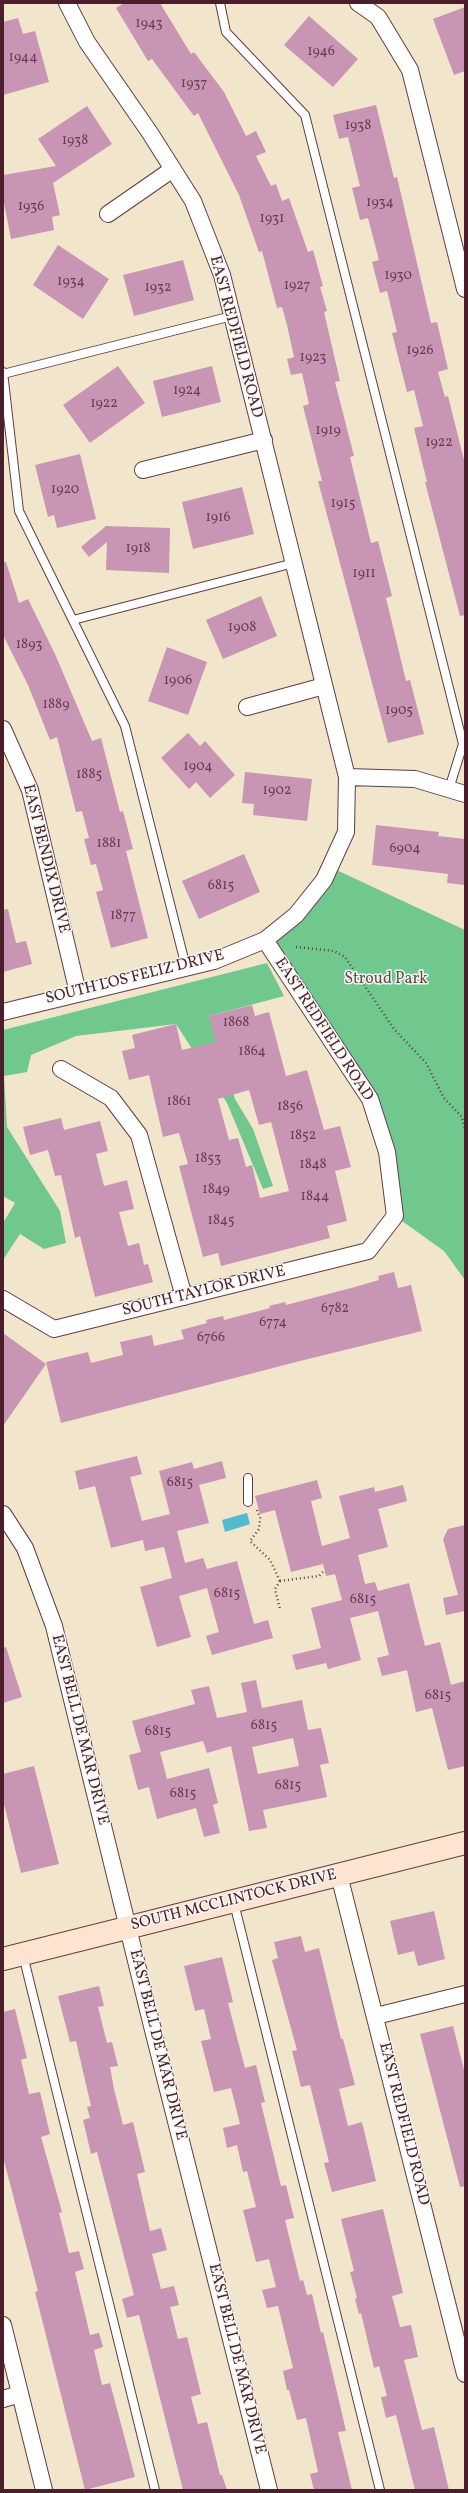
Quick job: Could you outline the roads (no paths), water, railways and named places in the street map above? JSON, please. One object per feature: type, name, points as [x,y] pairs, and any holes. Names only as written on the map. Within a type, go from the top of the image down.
[{"type":"main road","name":"SOUTH MCCLINTOCK DRIVE","points":[[13,1956],[465,1843]]},
{"type":"street","name":"EAST REDFIELD ROAD","points":[[67,3],[87,42],[193,201],[222,275],[347,777]]},
{"type":"street","points":[[358,3],[378,17],[410,70],[465,289]]},
{"type":"street","points":[[108,214],[173,169]]},
{"type":"street","name":"EAST REDFIELD ROAD","points":[[143,470],[264,440]]},
{"type":"street","points":[[247,707],[324,686]]},
{"type":"street","name":"EAST BENDIX DRIVE","points":[[3,729],[30,790],[78,993]]},
{"type":"street","points":[[347,777],[415,779],[465,794]]},
{"type":"street","name":"SOUTH LOS FELIZ DRIVE","points":[[3,1012],[214,961],[264,940],[296,915],[324,880],[346,832],[347,777]]},
{"type":"street","name":"EAST REDFIELD ROAD","points":[[264,940],[370,1099],[387,1152],[395,1216]]},
{"type":"street","points":[[61,1069],[111,1098],[139,1135],[184,1297]]},
{"type":"street","name":"SOUTH TAYLOR DRIVE","points":[[3,1299],[54,1329],[368,1251],[395,1216]]},
{"type":"street","name":"EAST BELL DE MAR DRIVE","points":[[3,1514],[25,1548],[54,1626],[127,1928],[269,2490]]},
{"type":"street","name":"EAST REDFIELD ROAD","points":[[339,1875],[376,2016],[465,2374]]},
{"type":"street","points":[[376,2016],[465,1994]]},
{"type":"street","points":[[3,2325],[44,2490]]},
{"type":"street","points":[[3,2398],[20,2394]]},
{"type":"lane","points":[[220,3],[226,32],[305,115],[463,744],[449,789]]},
{"type":"lane","points":[[186,967],[125,726],[19,510],[3,373],[232,316]]},
{"type":"lane","points":[[73,620],[294,563]]},
{"type":"lane","points":[[248,1478],[248,1502]]},
{"type":"lane","points":[[234,1901],[380,2490]]},
{"type":"lane","points":[[13,1956],[155,2490]]},
{"type":"water","points":[[247,1513],[250,1524],[225,1532],[222,1520]]},
{"type":"park label","name":"Stroud Park","points":[[386,980]]}]
